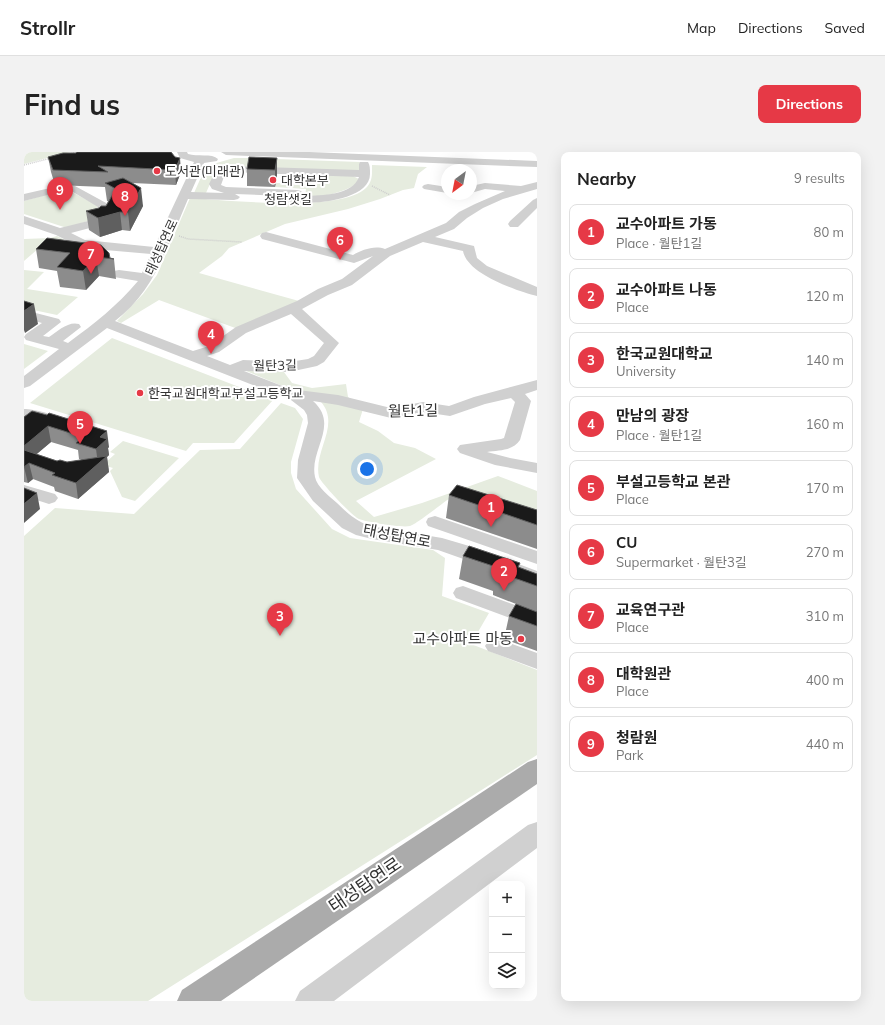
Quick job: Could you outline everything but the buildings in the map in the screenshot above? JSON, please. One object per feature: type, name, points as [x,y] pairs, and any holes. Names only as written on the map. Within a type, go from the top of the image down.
[{"type":"main road","name":"태성탑연로","points":[[193,1001],[537,770]]},
{"type":"street","points":[[182,152],[184,156],[200,160],[220,157],[226,152],[313,154],[364,158],[537,164]]},
{"type":"street","points":[[260,170],[264,154]]},
{"type":"street","points":[[228,193],[215,186],[220,172],[229,169],[364,177],[364,158]]},
{"type":"street","name":"태성탑연로","points":[[24,383],[105,322],[128,302],[147,278],[200,160]]},
{"type":"street","name":"청람샛길","points":[[184,196],[228,193],[299,200],[315,199],[343,194],[356,188],[364,177]]},
{"type":"street","points":[[193,356],[214,349],[241,330],[293,308],[323,292],[347,282],[385,253],[450,226],[463,215],[479,206],[499,197],[537,185]]},
{"type":"street","points":[[477,188],[485,186],[522,190]]},
{"type":"street","points":[[428,187],[441,189]]},
{"type":"street","points":[[25,194],[59,188],[75,189],[104,206],[97,222],[60,232]]},
{"type":"street","points":[[514,224],[537,202]]},
{"type":"street","points":[[24,220],[60,232],[82,244],[160,251]]},
{"type":"street","points":[[266,236],[354,259],[366,253],[394,250]]},
{"type":"street","points":[[424,238],[469,249],[470,258],[476,265],[501,278],[537,292]]},
{"type":"street","points":[[353,277],[354,259]]},
{"type":"street","points":[[119,274],[147,278]]},
{"type":"street","name":"월탄3길","points":[[231,371],[243,365],[289,366],[312,363],[319,359],[332,343],[293,308]]},
{"type":"street","points":[[24,314],[54,322],[31,337],[71,348]]},
{"type":"street","name":"태성탑연로","points":[[105,322],[289,393],[312,408],[317,422],[305,464],[306,479],[339,517],[354,527],[374,533],[429,541],[451,547],[537,578]]},
{"type":"street","points":[[52,342],[74,327]]},
{"type":"street","name":"월탄1길","points":[[289,393],[318,396],[391,413],[423,407],[450,411],[480,400],[537,385]]},
{"type":"street","points":[[515,392],[523,400],[512,440],[506,444],[466,450],[513,465],[537,468]]},
{"type":"street","points":[[24,414],[31,414],[66,425]]},
{"type":"street","points":[[24,490],[49,498]]},
{"type":"street","points":[[435,522],[537,558]]},
{"type":"street","points":[[463,594],[537,621]]},
{"type":"street","points":[[496,646],[537,661]]},
{"type":"street","points":[[310,1001],[537,833]]},
{"type":"path","points":[[68,154],[76,152]]},
{"type":"path","points":[[24,165],[54,158]]},
{"type":"path","points":[[364,177],[378,190],[390,195]]},
{"type":"path","points":[[167,234],[188,239],[242,242]]},
{"type":"shaded area","points":[[24,152],[70,152],[24,164]]},
{"type":"shaded area","points":[[234,158],[253,158],[251,167],[226,167],[221,169],[214,177],[206,193],[194,193],[206,166]]},
{"type":"shaded area","points":[[275,159],[360,162],[359,171],[273,168]]},
{"type":"shaded area","points":[[372,165],[427,167],[418,174],[414,188],[403,190],[348,209],[285,224],[229,248],[222,256],[199,273],[299,301],[238,329],[159,300],[121,323],[117,321],[143,294],[157,275],[190,198],[282,203],[309,203],[333,200],[353,196],[366,188],[371,180]]},
{"type":"shaded area","points":[[316,174],[353,176],[359,179],[358,183],[345,190],[305,198],[306,189],[275,187],[276,183],[315,184]]},
{"type":"shaded area","points":[[59,191],[72,192],[98,206],[91,220],[67,228],[24,214],[24,201]]},
{"type":"shaded area","points":[[57,236],[75,245],[39,248],[24,261],[24,239],[50,238]]},
{"type":"shaded area","points":[[24,270],[44,272],[27,289],[78,297],[57,315],[24,308]]},
{"type":"shaded area","points":[[112,338],[273,400],[234,443],[193,443],[186,451],[30,403]]},
{"type":"shaded area","points":[[24,344],[48,351],[24,369]]},
{"type":"shaded area","points":[[239,368],[281,368],[292,383],[312,388],[346,384],[348,397],[363,409],[359,422],[378,431],[394,443],[415,448],[436,459],[356,501],[374,517],[422,503],[498,476],[537,491],[537,527],[450,498],[410,526],[369,522],[355,517],[325,486],[319,477],[318,467],[328,429],[326,411],[321,402]]},
{"type":"shaded area","points":[[281,403],[295,408],[303,419],[291,462],[291,473],[296,489],[332,529],[350,538],[433,550],[445,558],[442,596],[489,613],[471,644],[537,670],[537,755],[148,1001],[24,1001],[24,536],[55,508],[134,514],[200,450],[240,449]]},
{"type":"shaded area","points":[[123,441],[179,458],[135,501],[122,497],[110,471],[113,468],[103,465],[115,454],[110,452]]},
{"type":"place","name":"도서관(미래관)","points":[[157,171]]},
{"type":"place","name":"대학본부","points":[[273,180]]},
{"type":"place","name":"청람원","points":[[60,210]]},
{"type":"place","name":"대학원관","points":[[125,216]]},
{"type":"place","name":"CU","points":[[340,260]]},
{"type":"place","name":"교육연구관","points":[[91,274]]},
{"type":"place","name":"만남의 광장","points":[[211,354]]},
{"type":"place","name":"한국교원대학교부설고등학교","points":[[140,393]]},
{"type":"place","name":"부설고등학교 본관","points":[[80,444]]},
{"type":"place","name":"교수아파트 가동","points":[[491,527]]},
{"type":"place","name":"교수아파트 나동","points":[[504,591]]},
{"type":"place","name":"한국교원대학교","points":[[280,636]]},
{"type":"place","name":"교수아파트 마동","points":[[521,639]]}]
